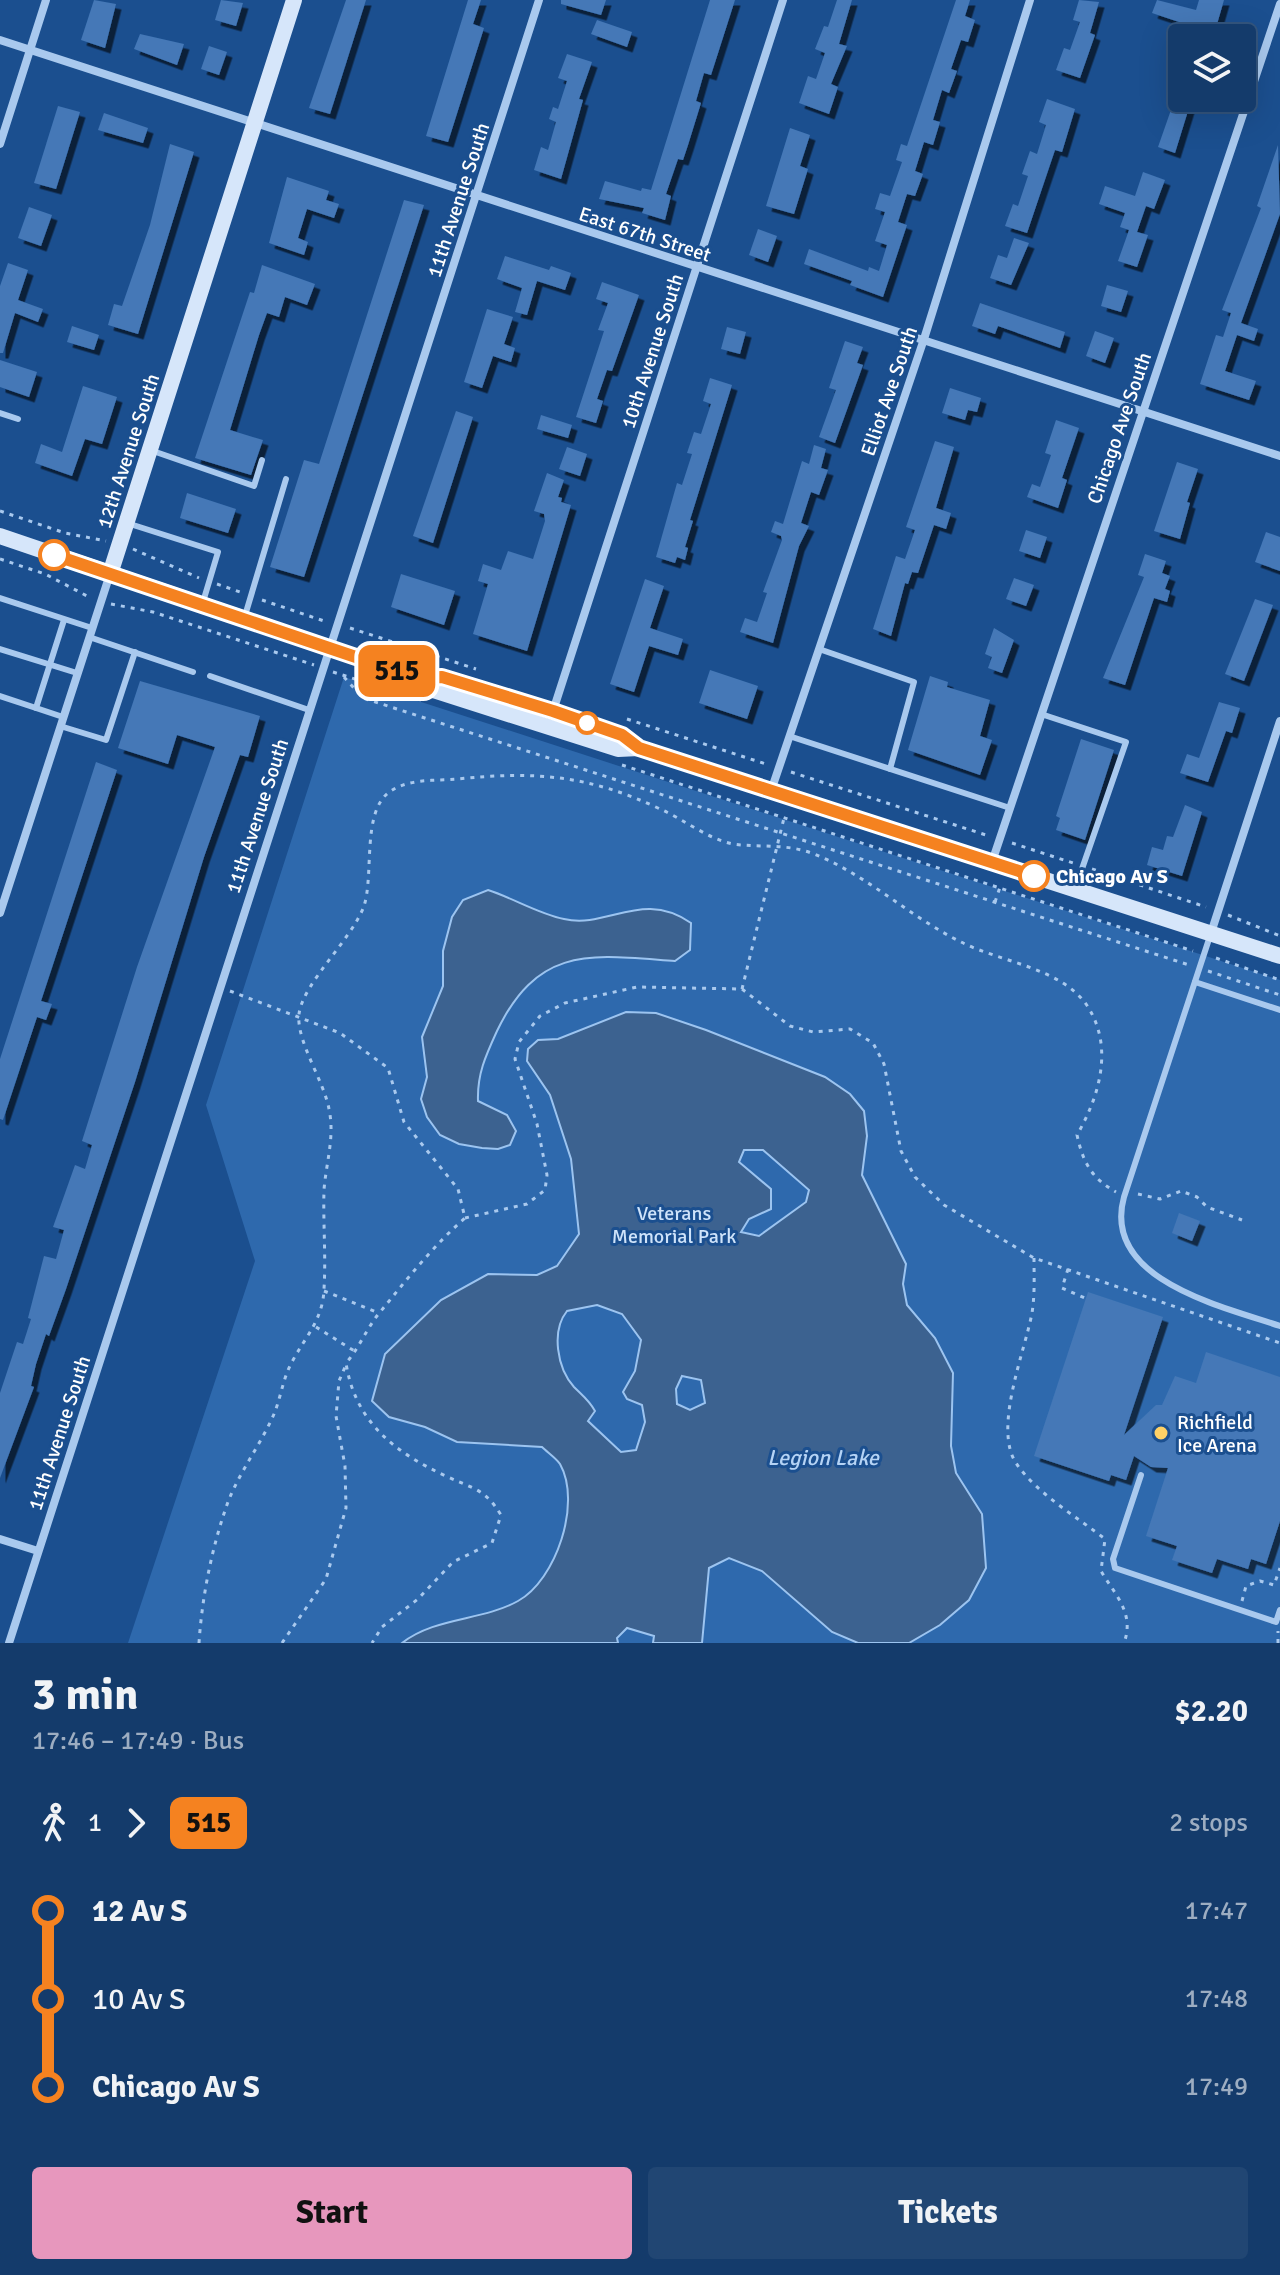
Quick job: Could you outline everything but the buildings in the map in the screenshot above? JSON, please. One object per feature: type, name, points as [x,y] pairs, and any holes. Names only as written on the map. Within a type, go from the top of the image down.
[{"type":"main road","name":"12th Avenue South","points":[[110,574],[294,0]]},
{"type":"main road","points":[[1,539],[418,678],[436,691],[618,749],[639,748]]},
{"type":"main road","points":[[418,678],[442,677],[553,711],[622,735],[639,748],[1280,956]]},
{"type":"street","points":[[0,144],[46,0]]},
{"type":"street","name":"11th Avenue South","points":[[9,1643],[539,0]]},
{"type":"street","name":"10th Avenue South","points":[[553,711],[783,0]]},
{"type":"street","name":"Elliot Ave South","points":[[771,791],[924,339],[1030,0]]},
{"type":"street","name":"Chicago Ave South","points":[[992,862],[1280,4]]},
{"type":"street","name":"East 67th Street","points":[[0,40],[1280,456]]},
{"type":"street","name":"12th Avenue South","points":[[0,913],[110,574]]},
{"type":"street","points":[[1211,933],[1280,721]]},
{"type":"street","points":[[0,1539],[38,1551]]},
{"type":"lane","points":[[0,413],[18,419]]},
{"type":"lane","points":[[150,450],[254,486],[262,460]]},
{"type":"lane","points":[[244,619],[286,479]]},
{"type":"lane","points":[[127,523],[218,552],[202,605]]},
{"type":"lane","points":[[0,598],[193,672]]},
{"type":"lane","points":[[36,708],[64,620]]},
{"type":"lane","points":[[0,649],[77,673]]},
{"type":"lane","points":[[819,649],[914,682],[890,769]]},
{"type":"lane","points":[[0,696],[36,708],[106,740],[135,652]]},
{"type":"lane","points":[[210,676],[309,710]]},
{"type":"lane","points":[[1041,714],[1126,742],[1075,889]]},
{"type":"lane","points":[[789,736],[1010,808]]},
{"type":"lane","points":[[1211,933],[1120,1210],[1122,1231],[1144,1266],[1192,1297],[1280,1326]]},
{"type":"lane","points":[[1195,982],[1280,1010]]},
{"type":"lane","points":[[1141,1475],[1113,1559],[1115,1568],[1276,1622],[1280,1610]]},
{"type":"path","points":[[0,511],[65,533],[104,540]]},
{"type":"path","points":[[134,550],[209,582],[483,672]]},
{"type":"path","points":[[0,559],[45,574],[85,596]]},
{"type":"path","points":[[116,606],[153,612],[300,661]]},
{"type":"path","points":[[430,703],[341,675],[363,698],[1280,995]]},
{"type":"path","points":[[617,715],[1203,905]]},
{"type":"path","points":[[621,765],[1000,886],[1280,980]]},
{"type":"path","points":[[199,1643],[200,1610],[228,1503],[273,1416],[292,1361],[316,1327],[324,1291],[324,1184],[331,1156],[330,1111],[306,1048],[299,1015],[307,995],[361,913],[369,889],[376,808],[387,794],[408,783],[529,773],[570,777],[658,807],[731,844],[778,844],[812,853],[845,869],[959,941],[1074,990],[1091,1011],[1101,1051],[1101,1077],[1092,1109],[1077,1135],[1083,1162],[1099,1182],[1124,1197],[1137,1194],[1160,1199],[1181,1191],[1197,1197],[1207,1207],[1242,1220]]},
{"type":"path","points":[[742,989],[784,818]]},
{"type":"path","points":[[995,902],[1000,886]]},
{"type":"path","points":[[1236,918],[1246,925],[1280,936]]},
{"type":"path","points":[[219,987],[340,1033],[388,1068],[404,1122],[458,1189],[465,1218]]},
{"type":"path","points":[[282,1643],[326,1579],[346,1508],[345,1466],[336,1416],[339,1381],[346,1363],[379,1313],[410,1280],[436,1243],[465,1218],[527,1204],[545,1190],[547,1175],[537,1124],[515,1059],[519,1042],[540,1016],[565,1003],[637,987],[742,989],[790,1026],[813,1032],[850,1029],[873,1043],[884,1064],[901,1151],[915,1177],[944,1205],[1034,1258],[1280,1343]]},
{"type":"path","points":[[1034,1258],[1035,1292],[1009,1415],[1009,1445],[1016,1462],[1039,1485],[1105,1539],[1101,1571],[1125,1607],[1129,1630],[1124,1643]]},
{"type":"path","points":[[1068,1269],[1062,1288],[1085,1298]]},
{"type":"path","points":[[324,1291],[379,1313]]},
{"type":"path","points":[[316,1327],[356,1352]]},
{"type":"path","points":[[346,1363],[350,1392],[370,1424],[406,1455],[489,1495],[501,1515],[492,1543],[453,1562],[418,1599],[382,1627],[372,1643]]},
{"type":"path","points":[[1101,1554],[1113,1559]]},
{"type":"path","points":[[1242,1601],[1246,1586],[1260,1581],[1274,1585],[1280,1568]]},
{"type":"green space","name":"Veterans Memorial Park","points":[[344,677],[1280,980],[1280,1643],[128,1643],[255,1261],[206,1105]]},
{"type":"water","points":[[488,890],[564,919],[580,921],[641,909],[657,909],[691,923],[690,950],[675,961],[618,957],[571,961],[550,969],[531,983],[513,1003],[489,1048],[479,1082],[478,1101],[507,1115],[516,1131],[510,1145],[498,1149],[459,1144],[440,1135],[427,1117],[421,1099],[427,1077],[422,1037],[443,986],[443,951],[452,917],[463,900]]},
{"type":"water","name":"Legion Lake","points":[[626,1012],[656,1013],[825,1077],[850,1094],[864,1111],[867,1136],[862,1175],[906,1264],[903,1284],[907,1305],[935,1338],[953,1373],[951,1446],[956,1473],[982,1514],[986,1568],[969,1600],[940,1625],[909,1643],[858,1643],[832,1632],[762,1571],[729,1558],[709,1568],[702,1643],[653,1643],[654,1636],[627,1628],[617,1638],[618,1643],[402,1643],[429,1628],[518,1601],[532,1591],[544,1576],[562,1539],[568,1499],[566,1480],[560,1464],[542,1447],[457,1442],[425,1427],[389,1417],[372,1401],[385,1354],[441,1300],[488,1274],[537,1275],[557,1266],[579,1234],[571,1159],[550,1095],[527,1061],[528,1049],[538,1040],[558,1039]],"holes":[[[744,1150],[763,1150],[809,1190],[806,1202],[759,1236],[741,1232],[749,1219],[771,1209],[771,1189],[739,1162]],[[597,1305],[622,1314],[641,1340],[635,1371],[623,1392],[627,1399],[642,1405],[645,1422],[636,1450],[621,1452],[588,1421],[595,1411],[568,1379],[560,1360],[559,1329],[567,1311]],[[682,1376],[701,1380],[705,1403],[690,1410],[677,1404],[676,1389]]]},
{"type":"bus line","name":"515","points":[[54,555],[418,678],[442,677],[553,711],[622,735],[639,748],[1034,876]]},
{"type":"place","name":"Chicago Av S","points":[[1034,876]]},
{"type":"place","name":"Richfield Ice Arena","points":[[1161,1433]]}]
